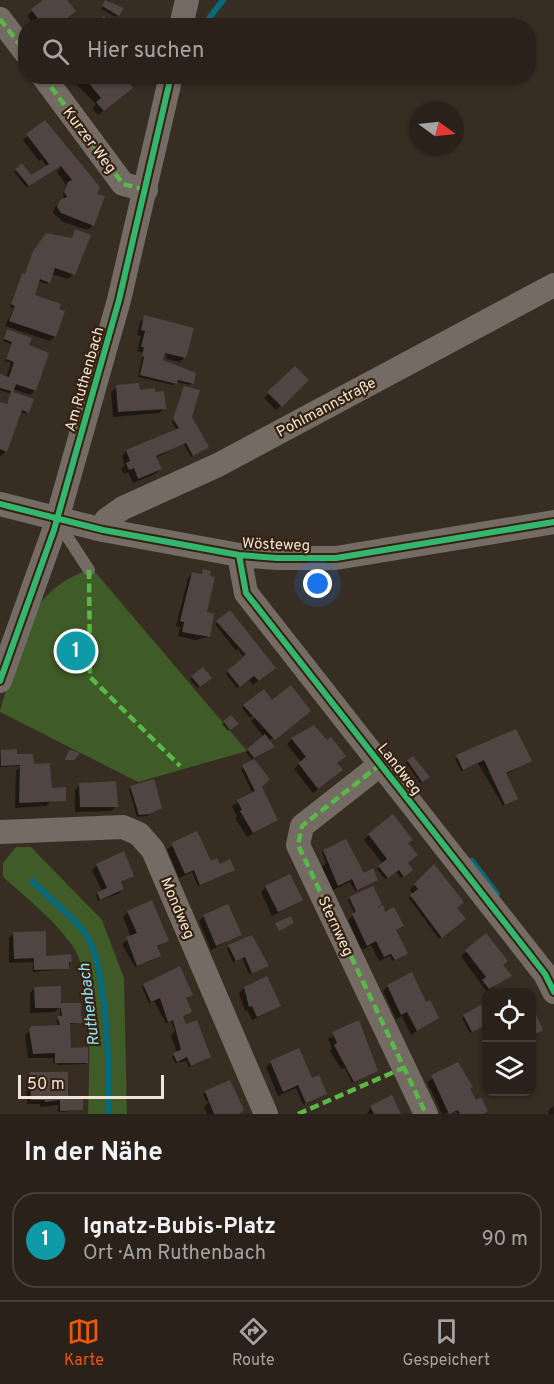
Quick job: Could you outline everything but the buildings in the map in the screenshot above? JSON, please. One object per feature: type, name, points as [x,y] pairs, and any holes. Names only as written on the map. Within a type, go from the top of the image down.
[{"type":"street","points":[[184,18],[187,0]]},
{"type":"street","points":[[0,19],[18,43]]},
{"type":"street","name":"Kurzer Weg","points":[[49,84],[123,184],[146,190]]},
{"type":"street","name":"Am Ruthenbach","points":[[0,681],[56,520],[119,300],[169,84]]},
{"type":"street","name":"Pohlmannstraße","points":[[103,530],[106,520],[123,508],[218,465],[554,285]]},
{"type":"street","name":"Wösteweg","points":[[0,504],[56,520],[239,555],[336,558],[554,522]]},
{"type":"street","name":"Landweg","points":[[239,555],[246,593],[545,974],[554,993]]},
{"type":"street","name":"Sternweg","points":[[381,764],[302,826],[298,845],[426,1114]]},
{"type":"street","name":"Mondweg","points":[[0,832],[123,827],[139,834],[153,850],[266,1114]]},
{"type":"lane","points":[[56,520],[89,570]]},
{"type":"green space","points":[[89,570],[96,573],[247,751],[138,782],[0,712],[18,656],[40,604],[62,583]]},
{"type":"green space","points":[[16,847],[31,847],[102,920],[124,978],[127,1114],[88,1114],[89,1026],[84,979],[79,959],[72,945],[57,926],[3,877],[3,863]]},
{"type":"waterway","name":"Ruthenbach","points":[[209,18],[223,0]]},
{"type":"waterway","points":[[472,861],[497,894]]},
{"type":"waterway","name":"Ruthenbach","points":[[32,881],[79,926],[92,947],[98,968],[106,1020],[108,1114]]},
{"type":"marked path","points":[[0,19],[18,43]]},
{"type":"marked path","points":[[49,84],[123,184],[146,190]]},
{"type":"marked path","points":[[89,570],[90,677],[180,766]]},
{"type":"marked path","points":[[381,764],[302,826],[298,845],[426,1114]]},
{"type":"marked path","points":[[298,1114],[403,1068]]},
{"type":"cycle path","points":[[0,681],[54,530],[119,300],[169,84]]},
{"type":"cycle path","points":[[0,504],[103,530],[239,555],[277,558],[336,558],[554,522]]},
{"type":"cycle path","points":[[239,555],[246,593],[545,974],[554,992]]},
{"type":"place","name":"Ignatz-Bubis-Platz","points":[[76,651]]}]
